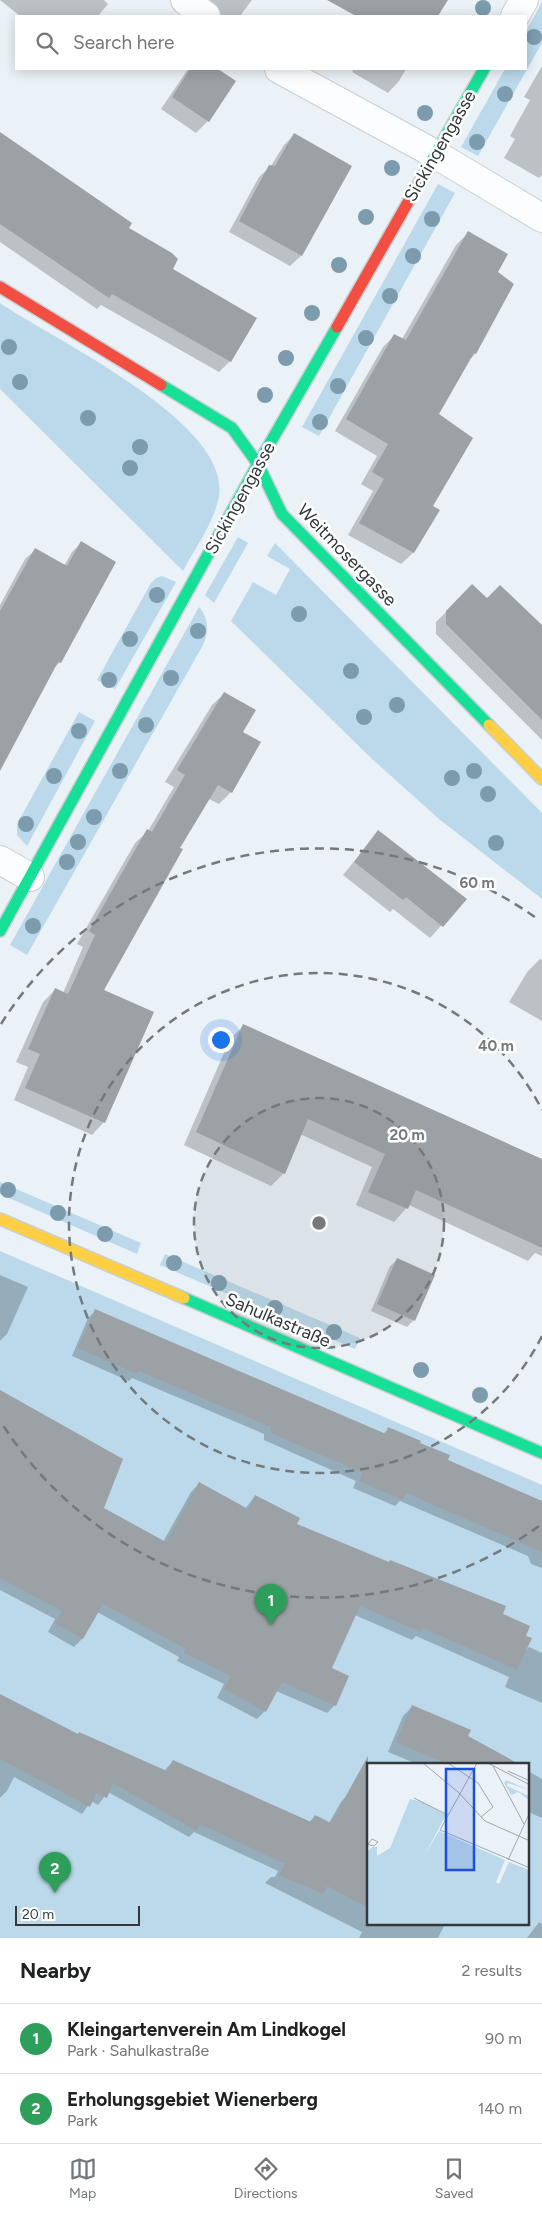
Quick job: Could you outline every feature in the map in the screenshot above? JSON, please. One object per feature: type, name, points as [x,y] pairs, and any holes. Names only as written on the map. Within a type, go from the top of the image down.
[{"type":"street","points":[[184,0],[205,15]]},
{"type":"street","points":[[516,15],[524,0]]},
{"type":"street","points":[[281,70],[435,154],[542,218]]},
{"type":"street","name":"Sickingengasse","points":[[0,931],[258,464],[483,70]]},
{"type":"street","name":"Weitmosergasse","points":[[0,287],[232,428],[258,464],[282,514],[542,780]]},
{"type":"street","points":[[0,860],[30,877]]},
{"type":"street","name":"Sahulkastraße","points":[[0,1219],[542,1453]]},
{"type":"shaded area","points":[[542,2],[542,43],[527,69],[527,29]]},
{"type":"shaded area","points":[[504,70],[527,70],[478,156],[461,147]]},
{"type":"shaded area","points":[[438,184],[455,193],[319,436],[302,427]]},
{"type":"shaded area","points":[[0,303],[134,385],[169,412],[197,440],[215,468],[219,496],[209,526],[183,571],[0,389]]},
{"type":"shaded area","points":[[238,537],[248,543],[214,603],[205,595]]},
{"type":"shaded area","points":[[275,543],[542,813],[542,899],[439,819],[371,758],[231,621],[253,582],[276,595],[290,569],[267,556]]},
{"type":"shaded area","points":[[162,576],[176,582],[115,689],[97,680],[151,583],[156,578]]},
{"type":"shaded area","points":[[199,607],[205,616],[207,625],[203,645],[27,955],[10,945]]},
{"type":"shaded area","points":[[79,712],[95,721],[27,846],[17,835],[17,824]]},
{"type":"shaded area","points":[[0,1182],[141,1243],[137,1254],[0,1194]]},
{"type":"shaded area","points":[[0,1251],[542,1485],[542,1938],[0,1938]]},
{"type":"shaded area","points":[[165,1254],[360,1338],[355,1349],[160,1265]]},
{"type":"building","points":[[327,0],[448,0],[439,15],[354,15]]},
{"type":"building","points":[[189,70],[220,70],[236,81],[209,122],[172,97]]},
{"type":"building","points":[[0,132],[132,223],[129,228],[172,253],[178,259],[173,269],[257,318],[231,362],[112,294],[109,298],[0,224]]},
{"type":"building","points":[[294,133],[352,166],[302,256],[239,221],[269,165],[275,166]]},
{"type":"building","points":[[468,231],[508,254],[498,272],[514,284],[476,354],[474,353],[439,414],[473,438],[433,506],[440,510],[414,553],[359,523],[384,479],[372,472],[388,444],[346,419],[394,334],[406,340]]},
{"type":"building","points":[[81,541],[116,562],[61,663],[58,662],[0,771],[0,611],[35,548],[67,566]]},
{"type":"building","points":[[472,584],[487,598],[500,585],[542,625],[542,720],[446,624],[446,611]]},
{"type":"building","points":[[224,692],[256,710],[243,732],[261,742],[232,793],[218,785],[180,848],[183,849],[104,990],[154,1012],[105,1123],[25,1088],[40,1054],[28,1049],[55,988],[68,994],[95,935],[89,931],[147,829],[152,832],[185,775],[177,770]]},
{"type":"building","points":[[378,830],[467,899],[443,927],[406,897],[403,900],[354,862]]},
{"type":"building","points":[[243,1024],[542,1159],[542,1248],[416,1190],[408,1209],[368,1192],[385,1154],[308,1119],[285,1174],[196,1132]]},
{"type":"building","points":[[397,1258],[435,1275],[415,1321],[377,1304]]},
{"type":"building","points":[[95,1309],[386,1434],[388,1427],[421,1441],[420,1443],[450,1455],[448,1460],[542,1501],[542,1552],[406,1493],[403,1500],[359,1481],[363,1473],[271,1433],[271,1427],[139,1371],[137,1374],[78,1348]]},
{"type":"building","points":[[0,1390],[123,1459],[104,1508],[166,1542],[199,1482],[248,1509],[255,1495],[300,1518],[297,1524],[389,1562],[390,1560],[506,1606],[503,1614],[530,1626],[526,1636],[532,1638],[517,1670],[423,1628],[421,1632],[360,1606],[332,1668],[349,1676],[336,1706],[282,1682],[266,1712],[224,1689],[231,1676],[184,1653],[186,1649],[103,1604],[83,1639],[55,1623],[62,1611],[0,1578]]},
{"type":"building","points":[[0,1694],[78,1734],[79,1732],[167,1771],[173,1760],[311,1822],[315,1815],[331,1823],[368,1756],[367,1907],[327,1886],[323,1894],[279,1875],[285,1864],[200,1824],[197,1831],[113,1783],[107,1798],[96,1793],[90,1807],[0,1759]]},
{"type":"building","points":[[412,1705],[471,1730],[468,1736],[517,1763],[445,1763],[396,1742]]},
{"type":"traffic: fast","points":[[428,167],[483,70]]},
{"type":"traffic: fast","points":[[0,931],[258,464],[337,327]]},
{"type":"traffic: fast","points":[[161,385],[232,428],[258,464],[282,514],[489,725]]},
{"type":"traffic: fast","points":[[184,1298],[542,1453]]},
{"type":"traffic: slow","points":[[489,725],[542,779]]},
{"type":"traffic: slow","points":[[0,1219],[184,1298]]},
{"type":"traffic: jam","points":[[337,327],[428,167]]},
{"type":"traffic: jam","points":[[0,287],[161,385]]},
{"type":"place","name":"Kleingartenverein Am Lindkogel","points":[[271,1625]]},
{"type":"place","name":"Erholungsgebiet Wienerberg","points":[[55,1893]]}]
